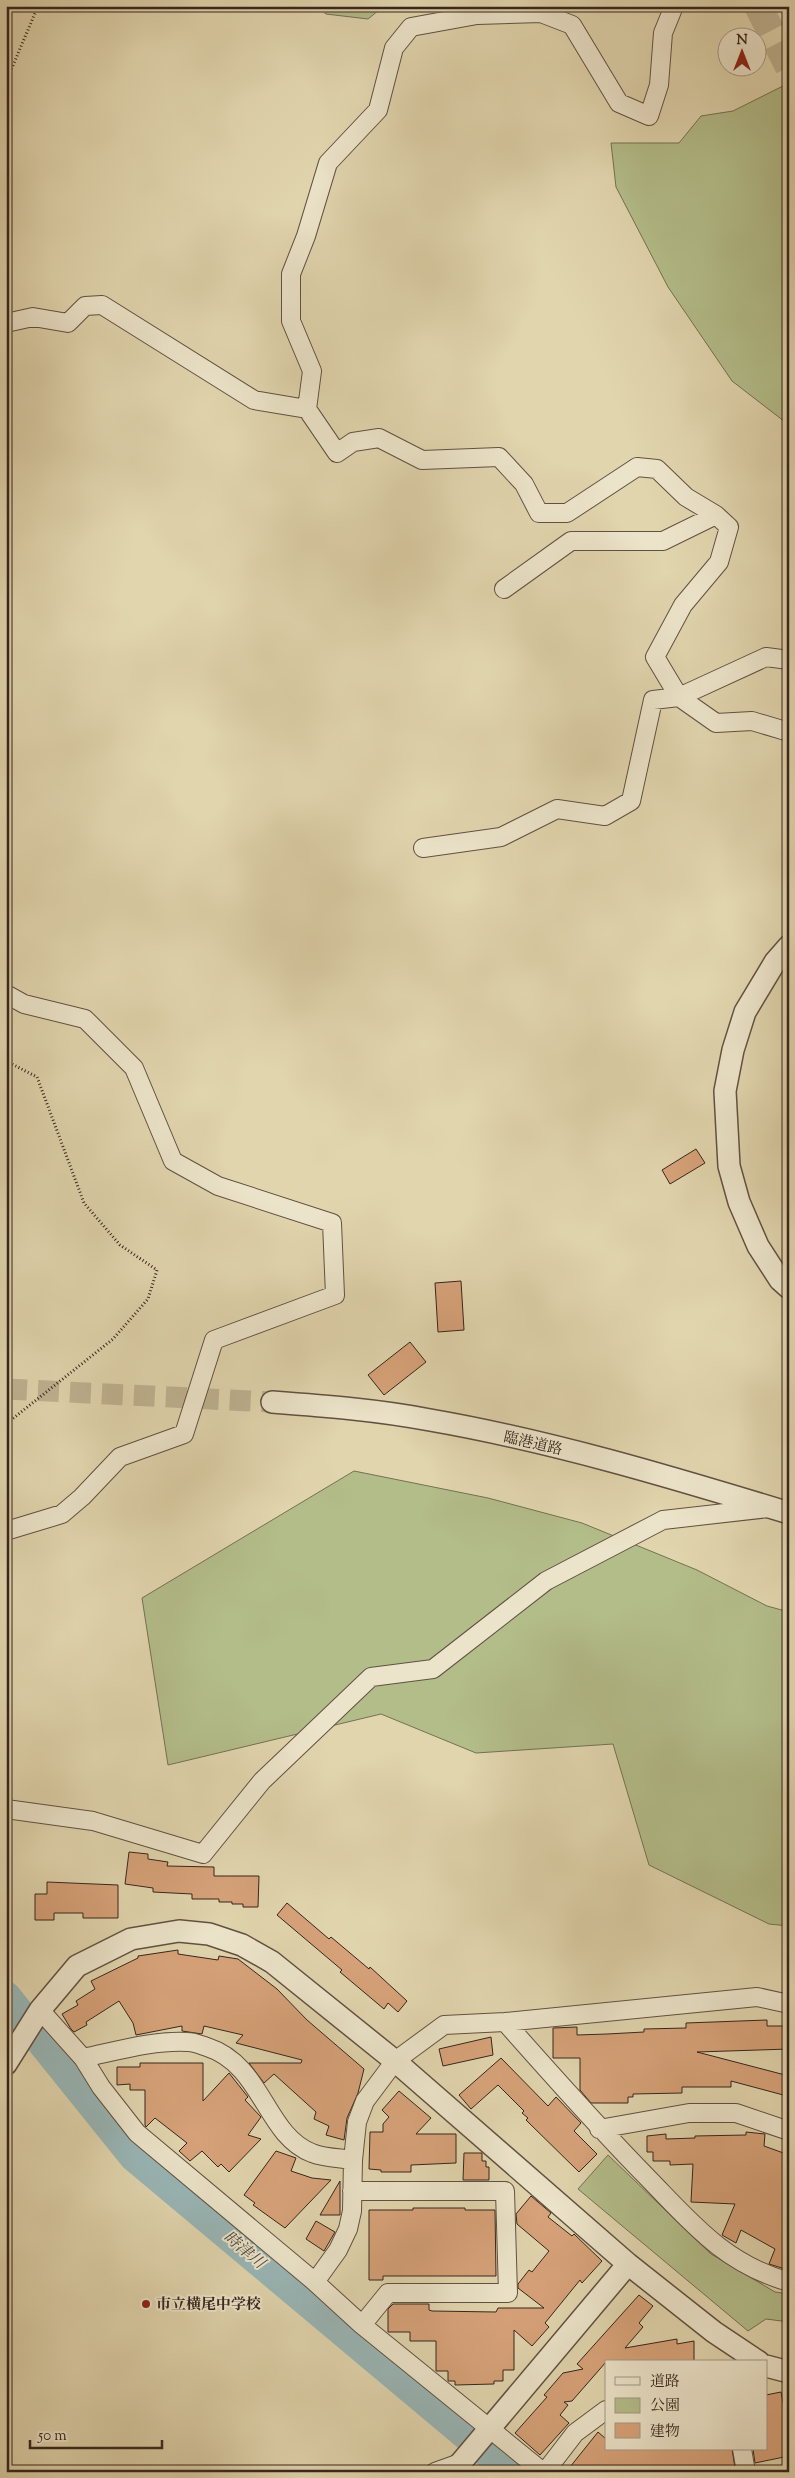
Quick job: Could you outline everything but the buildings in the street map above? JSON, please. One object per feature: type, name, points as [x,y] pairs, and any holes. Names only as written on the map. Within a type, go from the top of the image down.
[{"type":"street","points":[[674,6],[663,33],[659,85],[649,116],[619,103],[572,25],[541,13],[476,15],[411,27],[394,48],[378,110],[328,163],[306,236],[290,274],[290,321],[312,371],[307,409],[337,453],[353,442],[379,438],[422,460],[499,457],[524,484],[540,513],[567,513],[637,467],[657,468],[686,497],[716,515],[729,527],[719,562],[683,606],[655,657],[679,697],[716,723],[752,722],[789,732]]},
{"type":"street","points":[[6,323],[33,316],[68,323],[85,306],[102,305],[254,400],[307,409]]},
{"type":"street","points":[[504,589],[570,541],[662,541],[716,515]]},
{"type":"street","points":[[423,848],[501,837],[557,809],[605,816],[631,801],[653,700],[679,697],[766,657],[789,660]]},
{"type":"street","points":[[789,946],[775,962],[745,1012],[733,1050],[725,1091],[729,1166],[739,1202],[758,1246],[780,1280],[789,1288]]},
{"type":"street","points":[[6,994],[24,1004],[85,1019],[134,1068],[173,1161],[218,1186],[332,1223],[334,1295],[214,1340],[184,1434],[120,1457],[82,1497],[62,1514],[6,1531]]},
{"type":"street","name":"臨港道路","points":[[272,1402],[323,1406],[430,1420],[554,1447],[780,1510]]},
{"type":"street","points":[[6,1809],[93,1821],[204,1854],[262,1781],[371,1676],[433,1669],[546,1580],[663,1520],[780,1510]]},
{"type":"street","points":[[6,2064],[40,2011],[77,1966],[131,1939],[179,1931],[209,1934],[242,1945],[272,1962],[395,2061],[628,2264],[714,2332],[756,2360]]},
{"type":"street","points":[[315,2282],[338,2250],[348,2229],[357,2122],[365,2101],[395,2061],[444,2025],[505,2022],[757,1997],[789,2004]]},
{"type":"street","points":[[40,2011],[83,2058],[101,2087],[137,2133],[315,2282],[362,2325],[544,2472],[574,2433],[605,2411]]},
{"type":"street","points":[[505,2022],[599,2129],[708,2240],[742,2264],[764,2275],[789,2282]]},
{"type":"street","points":[[83,2058],[162,2042],[190,2042],[219,2051],[239,2065],[256,2086],[287,2136],[311,2152],[353,2160]]},
{"type":"street","points":[[599,2129],[689,2113],[736,2113],[787,2124]]},
{"type":"street","points":[[352,2191],[505,2191],[508,2293],[388,2293],[362,2325]]},
{"type":"street","points":[[435,2472],[456,2468],[628,2264]]},
{"type":"street","points":[[768,2367],[789,2372]]},
{"type":"street","points":[[742,2450],[746,2472]]},
{"type":"path","points":[[6,82],[38,6]]},
{"type":"path","points":[[6,1061],[37,1077],[84,1203],[120,1244],[157,1270],[148,1299],[113,1339],[6,1424]]},
{"type":"green space","points":[[316,6],[384,6],[368,19],[326,14]]},
{"type":"green space","points":[[789,83],[789,425],[732,381],[668,287],[616,187],[611,143],[679,143],[701,116],[733,111]]},
{"type":"green space","points":[[354,1471],[488,1498],[582,1523],[697,1570],[767,1606],[789,1612],[789,1926],[769,1924],[649,1865],[613,1744],[476,1753],[381,1714],[168,1765],[142,1598]]},
{"type":"green space","points":[[608,2155],[711,2254],[775,2292],[789,2294],[789,2322],[766,2319],[748,2331],[578,2189]]},
{"type":"waterway","name":"時津川","points":[[6,1997],[134,2156],[511,2472]]},
{"type":"tunnel","points":[[758,6],[789,67]]},
{"type":"tunnel","points":[[6,1389],[272,1402]]},
{"type":"place","name":"市立横尾中学校","points":[[146,2304]]}]
